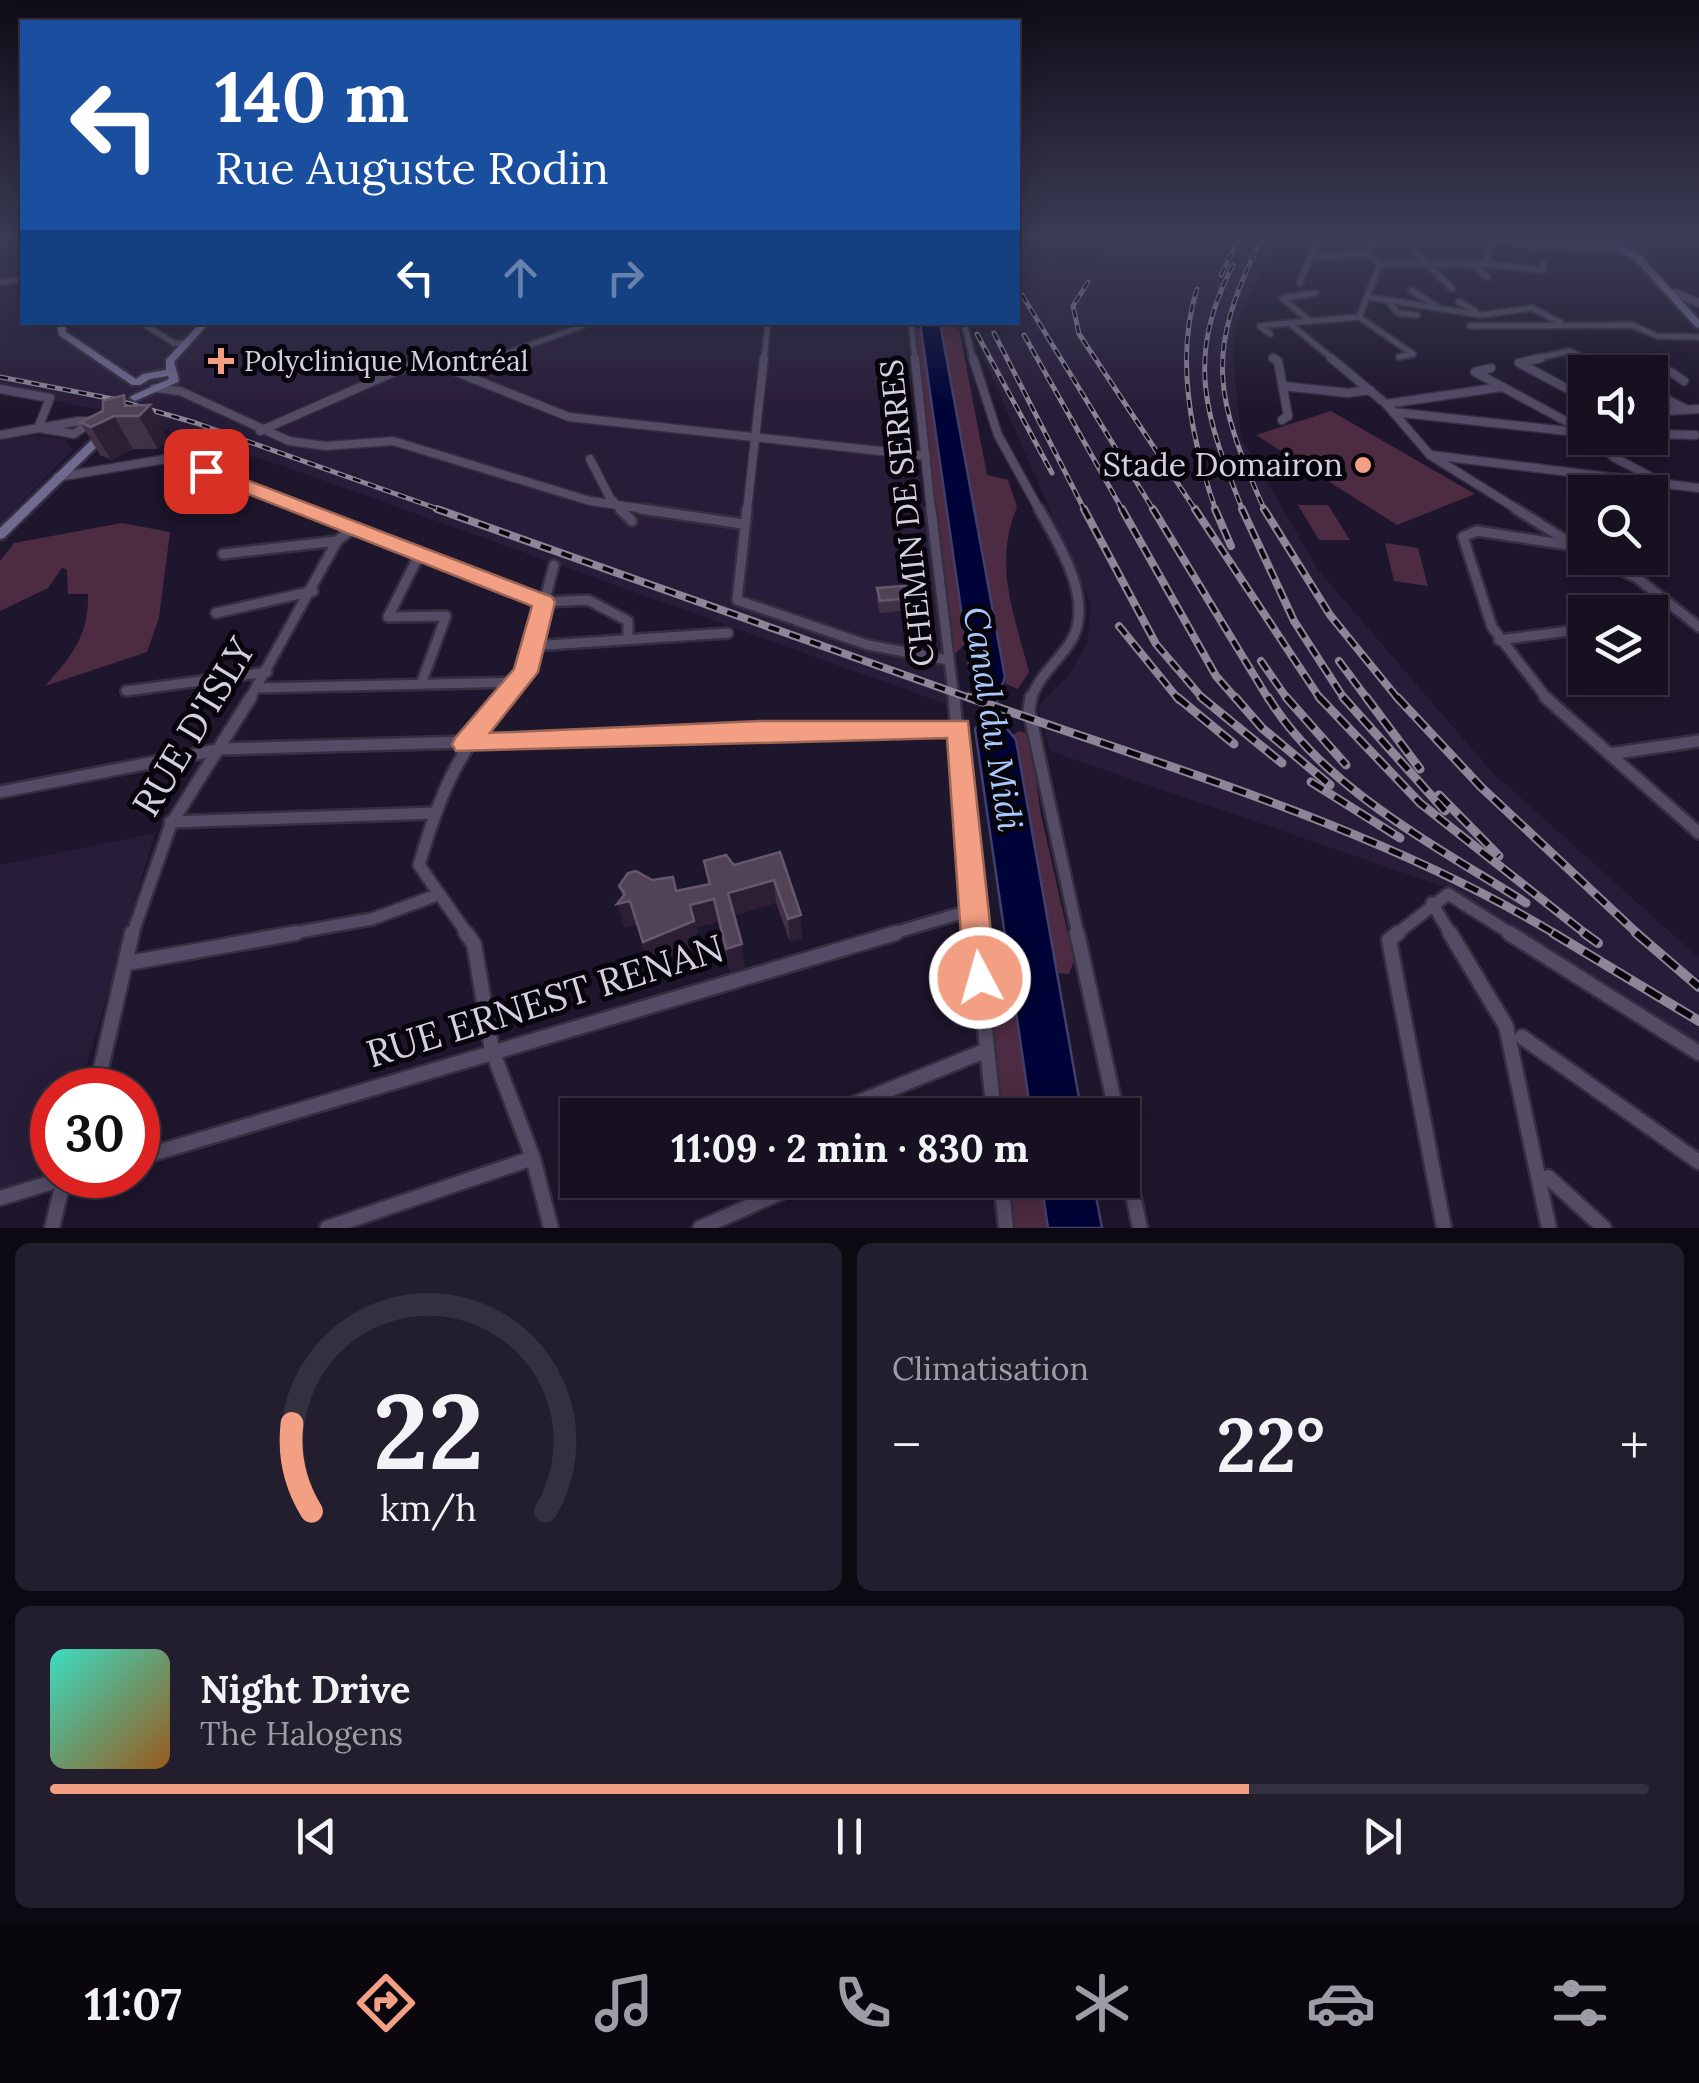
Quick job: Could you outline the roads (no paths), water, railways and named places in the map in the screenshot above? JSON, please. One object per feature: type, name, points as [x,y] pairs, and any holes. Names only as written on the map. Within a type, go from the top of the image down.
[{"type":"main road","points":[[1674,295],[1699,324]]},
{"type":"main road","points":[[61,325],[62,333],[144,387]]},
{"type":"main road","points":[[171,376],[170,362],[203,325]]},
{"type":"main road","points":[[144,387],[153,374],[171,376]]},
{"type":"main road","points":[[144,387],[171,376]]},
{"type":"main road","points":[[0,535],[116,422]]},
{"type":"street","points":[[1300,295],[1282,298],[1310,322]]},
{"type":"street","points":[[1419,295],[1437,308]]},
{"type":"street","points":[[1359,316],[1368,297],[1481,315],[1532,308],[1563,325]]},
{"type":"street","points":[[1387,300],[1398,313],[1417,315]]},
{"type":"street","points":[[1679,300],[1699,303]]},
{"type":"street","points":[[1458,302],[1481,315]]},
{"type":"street","points":[[1270,334],[1260,326],[1359,316],[1413,354],[1399,357]]},
{"type":"street","points":[[1289,323],[1386,404],[1430,455],[1568,543]]},
{"type":"street","points":[[144,325],[174,343],[186,343]]},
{"type":"street","points":[[149,328],[153,325]]},
{"type":"street","points":[[768,325],[737,600],[889,648],[948,660]]},
{"type":"street","name":"CHEMIN DE SERRES","points":[[912,325],[948,660],[959,728],[972,910],[992,1098]]},
{"type":"street","points":[[965,325],[1000,440],[1066,565],[1077,598],[1076,635],[1036,683],[1029,700],[1112,1098]]},
{"type":"street","points":[[1470,326],[1632,325],[1657,336],[1699,336]]},
{"type":"street","points":[[460,370],[560,326]]},
{"type":"street","points":[[1568,389],[1518,363],[1580,349]]},
{"type":"street","points":[[1570,351],[1578,355]]},
{"type":"street","points":[[1272,357],[1278,361],[1288,416],[1282,420]]},
{"type":"street","points":[[260,431],[424,359],[460,370],[569,417],[926,456]]},
{"type":"street","points":[[1492,368],[1476,372],[1568,422]]},
{"type":"street","points":[[1671,372],[1685,372]]},
{"type":"street","points":[[1671,372],[1684,381]]},
{"type":"street","points":[[171,376],[180,392]]},
{"type":"street","points":[[1283,386],[1348,394],[1368,388]]},
{"type":"street","points":[[144,387],[180,392],[289,441],[326,446],[382,440],[406,444],[616,506],[743,524]]},
{"type":"street","points":[[1386,404],[1504,387]]},
{"type":"street","points":[[0,389],[50,398],[38,428]]},
{"type":"street","points":[[1668,400],[1686,409]]},
{"type":"street","points":[[1668,410],[1699,409]]},
{"type":"street","points":[[1392,412],[1568,431]]},
{"type":"street","points":[[1557,430],[1568,420]]},
{"type":"street","points":[[0,434],[80,421],[91,422],[74,434],[38,428]]},
{"type":"street","points":[[1668,434],[1695,435]]},
{"type":"street","points":[[1430,455],[1600,475]]},
{"type":"street","points":[[1613,455],[1646,475]]},
{"type":"street","points":[[58,477],[169,459],[544,602],[588,600],[628,621],[628,639]]},
{"type":"street","points":[[590,459],[616,506],[632,521]]},
{"type":"street","points":[[185,503],[226,480]]},
{"type":"street","points":[[1668,483],[1699,488]]},
{"type":"street","points":[[224,554],[332,539],[320,517]]},
{"type":"street","name":"RUE D'ISLY","points":[[102,1068],[153,864],[170,822],[203,770],[222,749],[258,688],[312,591],[332,539],[352,529]]},
{"type":"street","points":[[1568,544],[1466,532],[1462,537],[1471,572],[1499,640],[1548,698],[1699,833]]},
{"type":"street","points":[[420,555],[388,617],[446,616],[421,684]]},
{"type":"street","points":[[551,1228],[533,1158],[492,1050],[474,944],[419,865],[434,814],[466,744],[526,672],[554,564]]},
{"type":"street","points":[[1630,575],[1699,627]]},
{"type":"street","points":[[216,613],[312,591]]},
{"type":"street","points":[[1499,640],[1568,631]]},
{"type":"street","points":[[532,646],[728,633]]},
{"type":"street","points":[[126,691],[267,672]]},
{"type":"street","points":[[258,688],[518,682]]},
{"type":"street","points":[[0,792],[222,749],[959,728]]},
{"type":"street","points":[[1609,754],[1699,741]]},
{"type":"street","points":[[170,822],[434,814]]},
{"type":"street","points":[[1444,1228],[1389,940],[1432,903],[1448,894],[1699,1054]]},
{"type":"street","points":[[128,963],[372,919],[437,895]]},
{"type":"street","points":[[1432,903],[1506,1026],[1550,1228]]},
{"type":"street","name":"RUE ERNEST RENAN","points":[[160,1151],[972,910]]},
{"type":"street","points":[[1522,1038],[1699,1162]]},
{"type":"street","points":[[870,1098],[988,1050]]},
{"type":"street","points":[[327,1228],[533,1158]]},
{"type":"street","points":[[1548,1177],[1604,1228]]},
{"type":"street","points":[[0,1198],[30,1189]]},
{"type":"street","points":[[52,1228],[64,1198]]},
{"type":"street","points":[[700,1228],[768,1198]]},
{"type":"street","points":[[1003,1198],[1006,1228]]},
{"type":"street","points":[[1134,1198],[1140,1228]]},
{"type":"water","name":"Canal du Midi","points":[[920,325],[940,325],[1005,677],[997,701],[1000,720],[1016,740],[1079,1098],[1029,1098],[975,729],[987,715],[984,692],[970,673]]},
{"type":"water","points":[[1044,1198],[1096,1198],[1102,1228],[1048,1228]]},
{"type":"railway","points":[[1022,295],[1154,511]]},
{"type":"railway","points":[[1080,295],[1073,306],[1079,334],[1196,511]]},
{"type":"railway","points":[[1195,295],[1187,344],[1189,401],[1216,511]]},
{"type":"railway","points":[[1220,295],[1209,330],[1206,388],[1219,447],[1243,511]]},
{"type":"railway","points":[[1237,295],[1224,345],[1226,404],[1264,510]]},
{"type":"railway","points":[[994,333],[1085,511]]},
{"type":"railway","points":[[977,334],[1052,473]]},
{"type":"railway","points":[[1024,335],[1123,511]]},
{"type":"railway","points":[[0,377],[113,399],[196,423],[444,511]]},
{"type":"railway","points":[[437,509],[975,700]]},
{"type":"railway","points":[[1084,509],[1156,644],[1202,698]]},
{"type":"railway","points":[[1122,509],[1216,676],[1237,700]]},
{"type":"railway","points":[[1153,509],[1269,700]]},
{"type":"railway","points":[[1195,509],[1319,697]]},
{"type":"railway","points":[[1215,509],[1231,546]]},
{"type":"railway","points":[[1242,509],[1294,621],[1343,697]]},
{"type":"railway","points":[[1264,510],[1330,615],[1399,700]]},
{"type":"railway","points":[[1119,626],[1179,700]]},
{"type":"railway","points":[[1261,661],[1288,700]]},
{"type":"railway","points":[[1339,661],[1368,700]]},
{"type":"railway","points":[[968,697],[1343,830],[1488,896],[1557,935]]},
{"type":"railway","points":[[1177,697],[1234,744]]},
{"type":"railway","points":[[1235,697],[1262,728],[1330,785]]},
{"type":"railway","points":[[1268,697],[1292,730],[1351,788],[1385,814],[1526,903]]},
{"type":"railway","points":[[1286,697],[1346,765]]},
{"type":"railway","points":[[1319,697],[1420,803],[1587,935]]},
{"type":"railway","points":[[1343,697],[1445,811]]},
{"type":"railway","points":[[1366,697],[1420,769]]},
{"type":"railway","points":[[1397,697],[1481,787],[1639,935]]},
{"type":"railway","points":[[1202,698],[1282,763]]},
{"type":"railway","points":[[1311,782],[1400,838]]},
{"type":"railway","points":[[1439,795],[1499,856]]},
{"type":"railway","points":[[1553,933],[1699,1021]]},
{"type":"railway","points":[[1584,933],[1598,943]]},
{"type":"railway","points":[[1636,933],[1699,987]]},
{"type":"place","name":"Polyclinique Montréal","points":[[221,361]]},
{"type":"place","name":"Stade Domairon","points":[[1363,465]]}]
